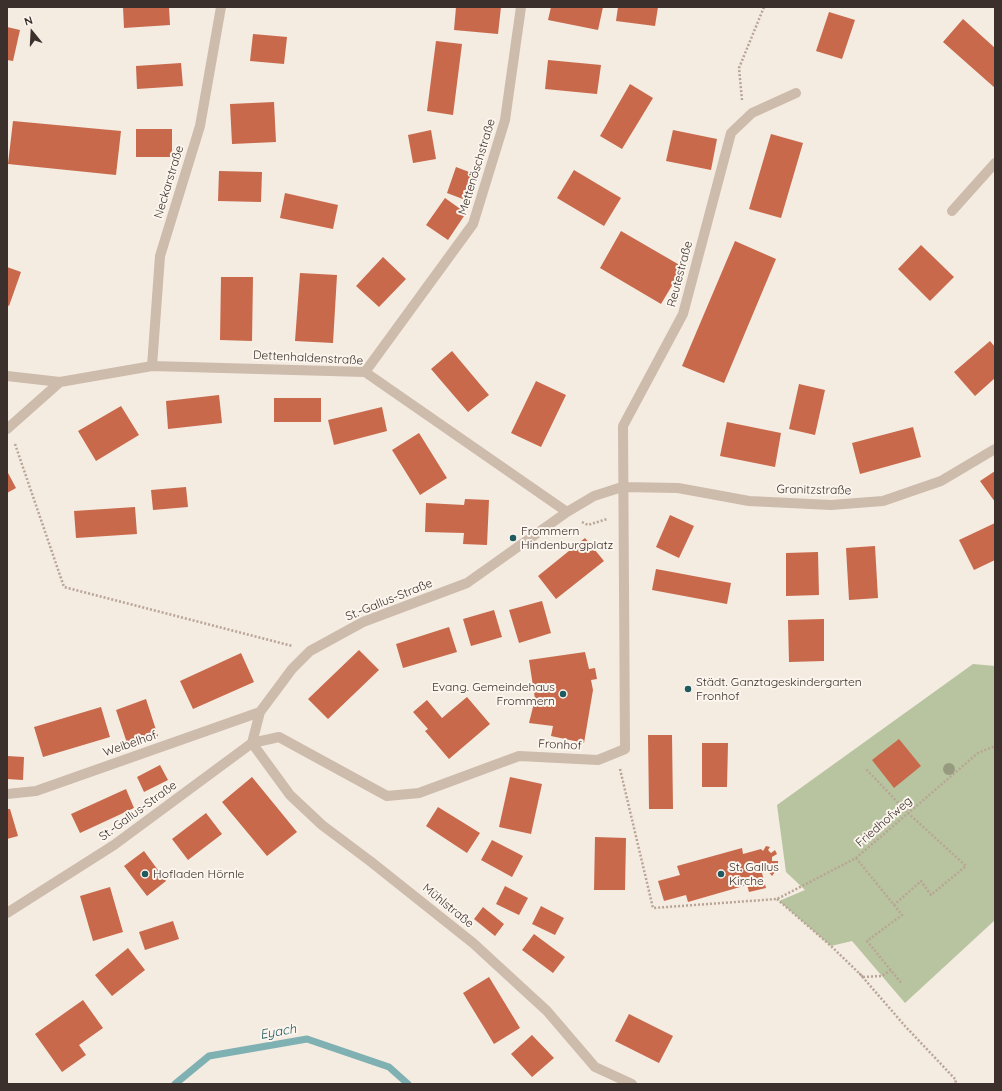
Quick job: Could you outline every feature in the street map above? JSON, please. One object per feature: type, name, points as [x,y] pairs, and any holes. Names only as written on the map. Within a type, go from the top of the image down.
[{"type":"street","name":"Neckarstraße","points":[[152,366],[160,256],[200,126],[221,7]]},
{"type":"street","name":"Mettenöschstraße","points":[[365,372],[473,224],[505,120],[522,7]]},
{"type":"street","name":"Reutestraße","points":[[622,487],[623,426],[683,314],[731,133],[752,113],[796,94]]},
{"type":"street","points":[[952,211],[995,163]]},
{"type":"street","name":"Dettenhaldenstraße","points":[[7,376],[60,382],[152,366],[365,372],[567,512]]},
{"type":"street","points":[[8,429],[60,382]]},
{"type":"street","name":"Granitzstraße","points":[[622,487],[678,488],[749,501],[831,505],[883,501],[940,481],[995,449]]},
{"type":"street","name":"St.-Gallus-Straße","points":[[7,914],[114,845],[252,743],[260,712],[292,669],[310,651],[364,622],[467,583],[567,512],[594,496],[622,487]]},
{"type":"street","name":"Fronhof","points":[[252,743],[279,737],[387,796],[419,793],[519,756],[598,760],[625,749],[622,487]]},
{"type":"street","name":"Weibelhof","points":[[7,794],[36,791],[260,712]]},
{"type":"street","name":"Mühlstraße","points":[[252,743],[290,795],[322,825],[370,860],[473,943],[547,1011],[595,1067],[632,1084]]},
{"type":"path","points":[[744,121],[739,68],[764,7]]},
{"type":"path","points":[[8,429],[64,587],[310,651]]},
{"type":"path","name":"Friedhofweg","points":[[863,977],[831,946],[777,899],[856,858],[978,753],[995,746]]},
{"type":"path","points":[[865,768],[908,813],[966,866],[931,895],[921,880],[894,905]]},
{"type":"path","points":[[856,858],[902,915],[867,941],[902,984]]},
{"type":"path","points":[[891,970],[882,976],[863,977],[860,974],[905,1026],[956,1080],[955,1084]]},
{"type":"green space","points":[[973,664],[995,666],[995,920],[905,1003],[852,941],[831,946],[779,901],[805,890],[786,872],[777,805]]},
{"type":"building","points":[[123,7],[169,7],[170,25],[124,28]]},
{"type":"building","points":[[456,7],[501,7],[498,34],[454,30]]},
{"type":"building","points":[[551,7],[603,7],[598,30],[548,20]]},
{"type":"building","points":[[618,7],[658,7],[655,26],[616,21]]},
{"type":"building","points":[[829,12],[855,20],[842,59],[816,51]]},
{"type":"building","points":[[963,19],[995,48],[995,88],[943,42]]},
{"type":"building","points":[[7,27],[20,30],[13,61],[7,60]]},
{"type":"building","points":[[253,34],[287,37],[284,64],[250,61]]},
{"type":"building","points":[[436,41],[462,44],[453,115],[427,111]]},
{"type":"building","points":[[548,60],[601,65],[597,94],[545,89]]},
{"type":"building","points":[[181,63],[183,86],[137,89],[136,66]]},
{"type":"building","points":[[630,84],[653,98],[622,149],[600,136]]},
{"type":"building","points":[[274,102],[276,142],[232,144],[230,104]]},
{"type":"building","points":[[13,121],[121,131],[116,175],[8,164]]},
{"type":"building","points":[[136,129],[172,129],[172,157],[136,157]]},
{"type":"building","points":[[431,130],[436,159],[413,163],[408,135]]},
{"type":"building","points":[[673,130],[717,139],[711,170],[666,161]]},
{"type":"building","points":[[771,134],[803,143],[781,218],[749,209]]},
{"type":"building","points":[[456,167],[477,175],[468,201],[447,193]]},
{"type":"building","points":[[574,170],[621,198],[604,226],[557,198]]},
{"type":"building","points":[[219,171],[262,172],[261,202],[218,201]]},
{"type":"building","points":[[285,193],[338,205],[333,229],[280,218]]},
{"type":"building","points":[[445,198],[466,213],[448,240],[426,225]]},
{"type":"building","points":[[621,231],[683,267],[661,304],[600,268]]},
{"type":"building","points":[[735,241],[776,259],[724,383],[682,366]]},
{"type":"building","points":[[921,245],[954,277],[930,301],[898,269]]},
{"type":"building","points":[[383,257],[406,279],[379,307],[356,286]]},
{"type":"building","points":[[7,267],[21,272],[9,306],[7,305]]},
{"type":"building","points":[[300,273],[337,275],[333,343],[295,341]]},
{"type":"building","points":[[221,277],[253,277],[252,341],[220,340]]},
{"type":"building","points":[[990,341],[995,347],[995,378],[975,396],[954,372]]},
{"type":"building","points":[[452,351],[489,395],[468,412],[431,369]]},
{"type":"building","points":[[536,381],[566,395],[541,447],[511,433]]},
{"type":"building","points":[[799,384],[825,390],[815,435],[789,429]]},
{"type":"building","points":[[219,395],[222,423],[168,429],[166,401]]},
{"type":"building","points":[[274,398],[321,398],[321,422],[274,422]]},
{"type":"building","points":[[121,406],[139,435],[96,461],[78,431]]},
{"type":"building","points":[[382,407],[387,431],[334,445],[328,420]]},
{"type":"building","points":[[727,422],[781,433],[775,467],[720,456]]},
{"type":"building","points":[[913,427],[921,457],[860,474],[852,443]]},
{"type":"building","points":[[419,433],[447,478],[420,495],[392,450]]},
{"type":"building","points":[[7,471],[16,488],[7,493]]},
{"type":"building","points":[[995,471],[995,502],[980,481]]},
{"type":"building","points":[[186,487],[188,507],[153,510],[151,490]]},
{"type":"building","points":[[465,499],[489,500],[487,545],[463,544],[464,533],[425,532],[426,503],[464,505]]},
{"type":"building","points":[[135,507],[137,534],[76,538],[74,511]]},
{"type":"building","points":[[670,515],[694,526],[679,558],[656,547]]},
{"type":"building","points":[[995,523],[995,560],[974,570],[959,540]]},
{"type":"building","points":[[585,538],[604,561],[556,599],[538,576]]},
{"type":"building","points":[[875,546],[878,598],[849,600],[846,548]]},
{"type":"building","points":[[818,552],[819,595],[786,596],[786,553]]},
{"type":"building","points":[[656,569],[731,583],[727,604],[652,590]]},
{"type":"building","points":[[542,601],[551,633],[519,643],[509,610]]},
{"type":"building","points":[[494,610],[502,637],[471,646],[463,619]]},
{"type":"building","points":[[824,619],[824,661],[789,662],[788,620]]},
{"type":"building","points":[[449,627],[457,652],[403,668],[396,644]]},
{"type":"building","points":[[359,650],[379,670],[328,719],[308,699]]},
{"type":"building","name":"Evang. Gemeindehaus Frommern","points":[[585,652],[589,669],[595,668],[597,679],[591,680],[593,690],[584,743],[551,736],[553,726],[529,723],[535,699],[529,660]]},
{"type":"building","points":[[241,653],[254,682],[193,709],[180,681]]},
{"type":"building","points":[[467,697],[490,724],[449,759],[425,731],[428,729],[413,712],[427,700],[442,718]]},
{"type":"building","points":[[146,699],[158,736],[128,746],[116,710]]},
{"type":"building","points":[[101,707],[110,737],[43,757],[34,727]]},
{"type":"building","points":[[648,735],[672,735],[673,809],[649,809]]},
{"type":"building","points":[[899,739],[921,766],[894,788],[872,760]]},
{"type":"building","points":[[702,743],[728,743],[727,787],[702,787]]},
{"type":"building","points":[[7,756],[24,757],[23,780],[7,779]]},
{"type":"building","points":[[160,765],[168,780],[144,792],[137,777]]},
{"type":"building","points":[[252,777],[297,832],[267,856],[222,802]]},
{"type":"building","points":[[510,777],[542,784],[531,834],[499,827]]},
{"type":"building","points":[[126,789],[134,808],[80,833],[71,814]]},
{"type":"building","points":[[438,807],[480,833],[467,853],[426,826]]},
{"type":"building","points":[[7,809],[10,809],[18,836],[7,839]]},
{"type":"building","points":[[206,813],[222,834],[188,860],[172,839]]},
{"type":"building","points":[[595,837],[626,838],[625,890],[594,890]]},
{"type":"building","points":[[492,840],[523,856],[512,877],[481,860]]},
{"type":"building","name":"St. Gallus Kirche","points":[[766,846],[770,847],[768,850],[771,853],[775,850],[777,854],[772,857],[772,861],[778,861],[778,866],[773,865],[771,869],[775,872],[772,876],[768,871],[762,873],[766,888],[749,892],[747,885],[688,902],[686,895],[664,901],[658,881],[680,875],[677,866],[742,848],[743,854],[761,849],[763,851]]},
{"type":"building","name":"Hofladen Hörnle","points":[[144,851],[166,881],[147,896],[124,866]]},
{"type":"building","points":[[505,886],[528,898],[519,915],[496,904]]},
{"type":"building","points":[[110,887],[123,932],[93,941],[80,896]]},
{"type":"building","points":[[541,906],[564,918],[555,935],[532,924]]},
{"type":"building","points":[[483,907],[504,924],[495,936],[474,919]]},
{"type":"building","points":[[173,921],[179,939],[145,950],[139,932]]},
{"type":"building","points":[[534,934],[565,957],[553,973],[522,950]]},
{"type":"building","points":[[128,948],[145,970],[112,996],[95,975]]},
{"type":"building","points":[[489,977],[520,1028],[494,1044],[463,993]]},
{"type":"building","points":[[83,1000],[103,1028],[79,1045],[86,1055],[62,1072],[35,1034]]},
{"type":"building","points":[[629,1014],[673,1036],[659,1063],[615,1041]]},
{"type":"building","points":[[532,1035],[554,1058],[532,1077],[511,1054]]},
{"type":"waterway","name":"Eyach","points":[[175,1084],[209,1056],[307,1039],[389,1067],[408,1084]]},
{"type":"place","name":"Frommern Hindenburgplatz","points":[[513,538]]},
{"type":"place","name":"Städt. Ganztageskindergarten Fronhof","points":[[688,689]]},
{"type":"place","name":"Evang. Gemeindehaus Frommern","points":[[563,694]]},
{"type":"place","name":"Hofladen Hörnle","points":[[145,874]]},
{"type":"place","name":"St. Gallus Kirche","points":[[721,874]]}]
